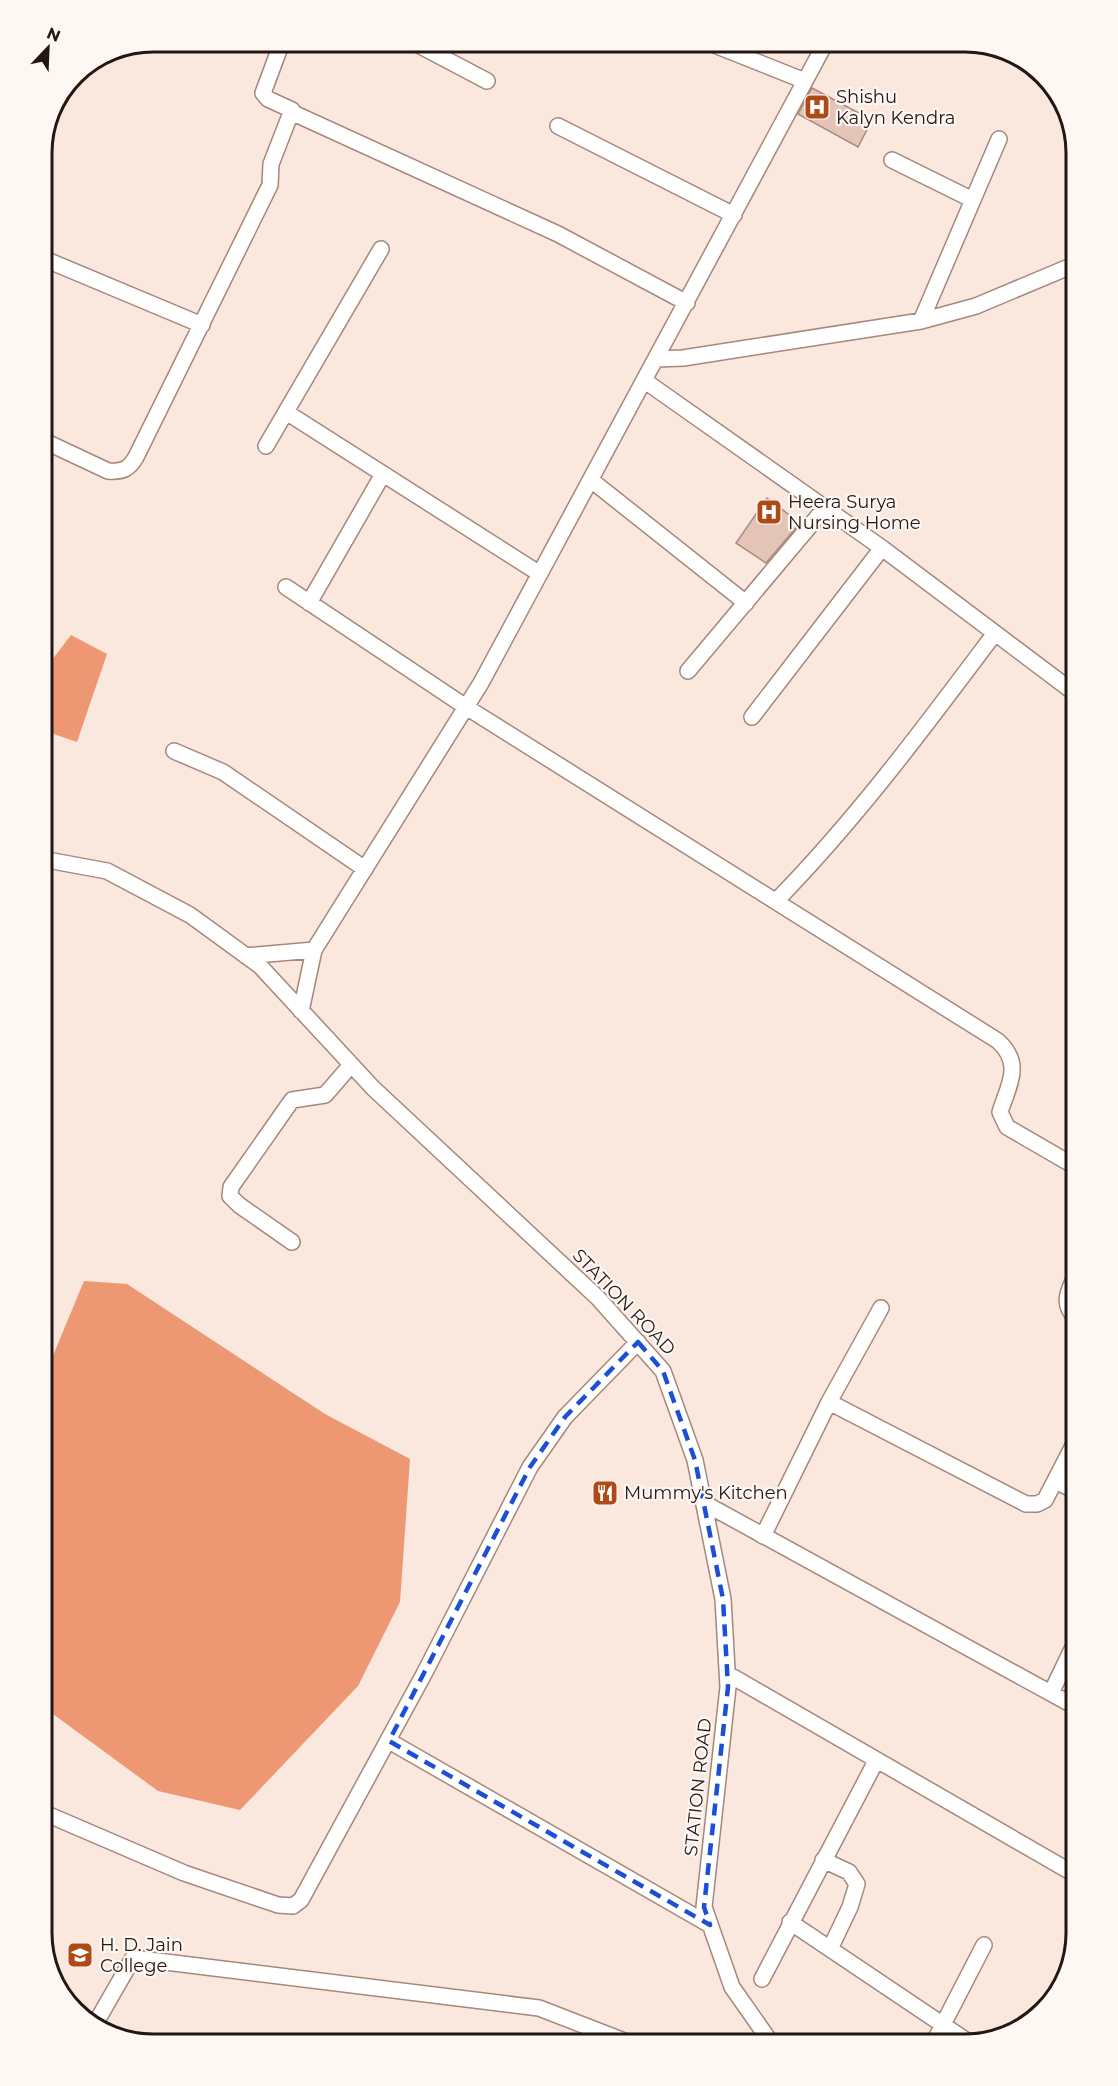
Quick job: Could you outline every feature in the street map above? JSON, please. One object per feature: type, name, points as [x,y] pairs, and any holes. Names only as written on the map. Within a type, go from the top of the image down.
[{"type":"street","points":[[278,52],[263,93],[268,99],[291,109],[291,112],[558,234],[687,303]]},
{"type":"street","points":[[433,52],[487,81]]},
{"type":"street","points":[[734,53],[805,81]]},
{"type":"street","points":[[301,1011],[314,950],[466,707],[657,359],[820,53]]},
{"type":"street","points":[[53,445],[108,471],[120,472],[130,467],[269,189],[271,164],[291,112]]},
{"type":"street","points":[[558,126],[734,215]]},
{"type":"street","points":[[921,321],[999,139]]},
{"type":"street","points":[[892,160],[973,200]]},
{"type":"street","points":[[266,446],[381,249]]},
{"type":"street","points":[[53,263],[202,325]]},
{"type":"street","points":[[657,359],[695,356],[921,321],[976,306],[1066,268]]},
{"type":"street","points":[[645,381],[882,548],[1066,686]]},
{"type":"street","points":[[286,412],[540,574]]},
{"type":"street","points":[[309,603],[383,474]]},
{"type":"street","points":[[591,480],[746,603]]},
{"type":"street","points":[[688,671],[825,508]]},
{"type":"street","points":[[752,717],[882,548]]},
{"type":"street","points":[[286,587],[466,707],[777,900],[998,1041],[1010,1052],[1014,1068],[1000,1112],[1007,1127],[1066,1161]]},
{"type":"street","points":[[777,900],[832,843],[863,806],[995,633]]},
{"type":"street","points":[[174,751],[223,772],[365,869]]},
{"type":"street","name":"STATION ROAD","points":[[53,861],[107,871],[190,915],[260,966],[351,1065],[598,1298],[663,1371],[695,1460],[723,1599],[729,1687],[705,1907],[732,1987],[765,2034]]},
{"type":"street","points":[[246,956],[314,950]]},
{"type":"street","points":[[292,1242],[238,1205],[230,1196],[231,1187],[292,1100],[325,1095],[351,1065]]},
{"type":"street","points":[[763,1536],[829,1402],[881,1308]]},
{"type":"street","points":[[52,1816],[184,1873],[278,1905],[293,1906],[301,1900],[389,1741],[530,1467],[564,1417],[638,1342]]},
{"type":"street","points":[[829,1402],[1026,1504],[1037,1504],[1045,1500],[1066,1460]]},
{"type":"street","points":[[1055,1481],[1066,1486]]},
{"type":"street","points":[[704,1503],[1066,1701]]},
{"type":"street","points":[[1051,1693],[1066,1662]]},
{"type":"street","points":[[728,1674],[1066,1869]]},
{"type":"street","points":[[389,1741],[710,1924]]},
{"type":"street","points":[[762,1979],[876,1761]]},
{"type":"street","points":[[823,1860],[849,1872],[857,1884],[850,1907],[830,1949]]},
{"type":"street","points":[[790,1922],[956,2034]]},
{"type":"street","points":[[938,2034],[984,1946]]},
{"type":"street","points":[[99,2017],[133,1958],[539,2008],[603,2034]]},
{"type":"highlighted area","points":[[638,1342],[663,1371],[695,1460],[723,1599],[728,1687],[704,1907],[710,1925],[389,1741],[530,1467],[565,1417]]},
{"type":"shaded area","points":[[71,635],[107,654],[77,742],[53,734],[53,659]]},
{"type":"shaded area","points":[[84,1281],[127,1284],[325,1414],[410,1459],[400,1602],[358,1686],[240,1810],[158,1791],[52,1713],[52,1357]]},
{"type":"building","points":[[812,88],[872,120],[858,147],[798,114]]},
{"type":"building","points":[[767,498],[800,523],[766,563],[736,543]]},
{"type":"place","name":"Shishu Kalyn Kendra","points":[[817,107]]},
{"type":"place","name":"Heera Surya Nursing Home","points":[[769,512]]},
{"type":"place","name":"Mummy's Kitchen","points":[[605,1493]]},
{"type":"place","name":"H. D. Jain College","points":[[80,1955]]}]
